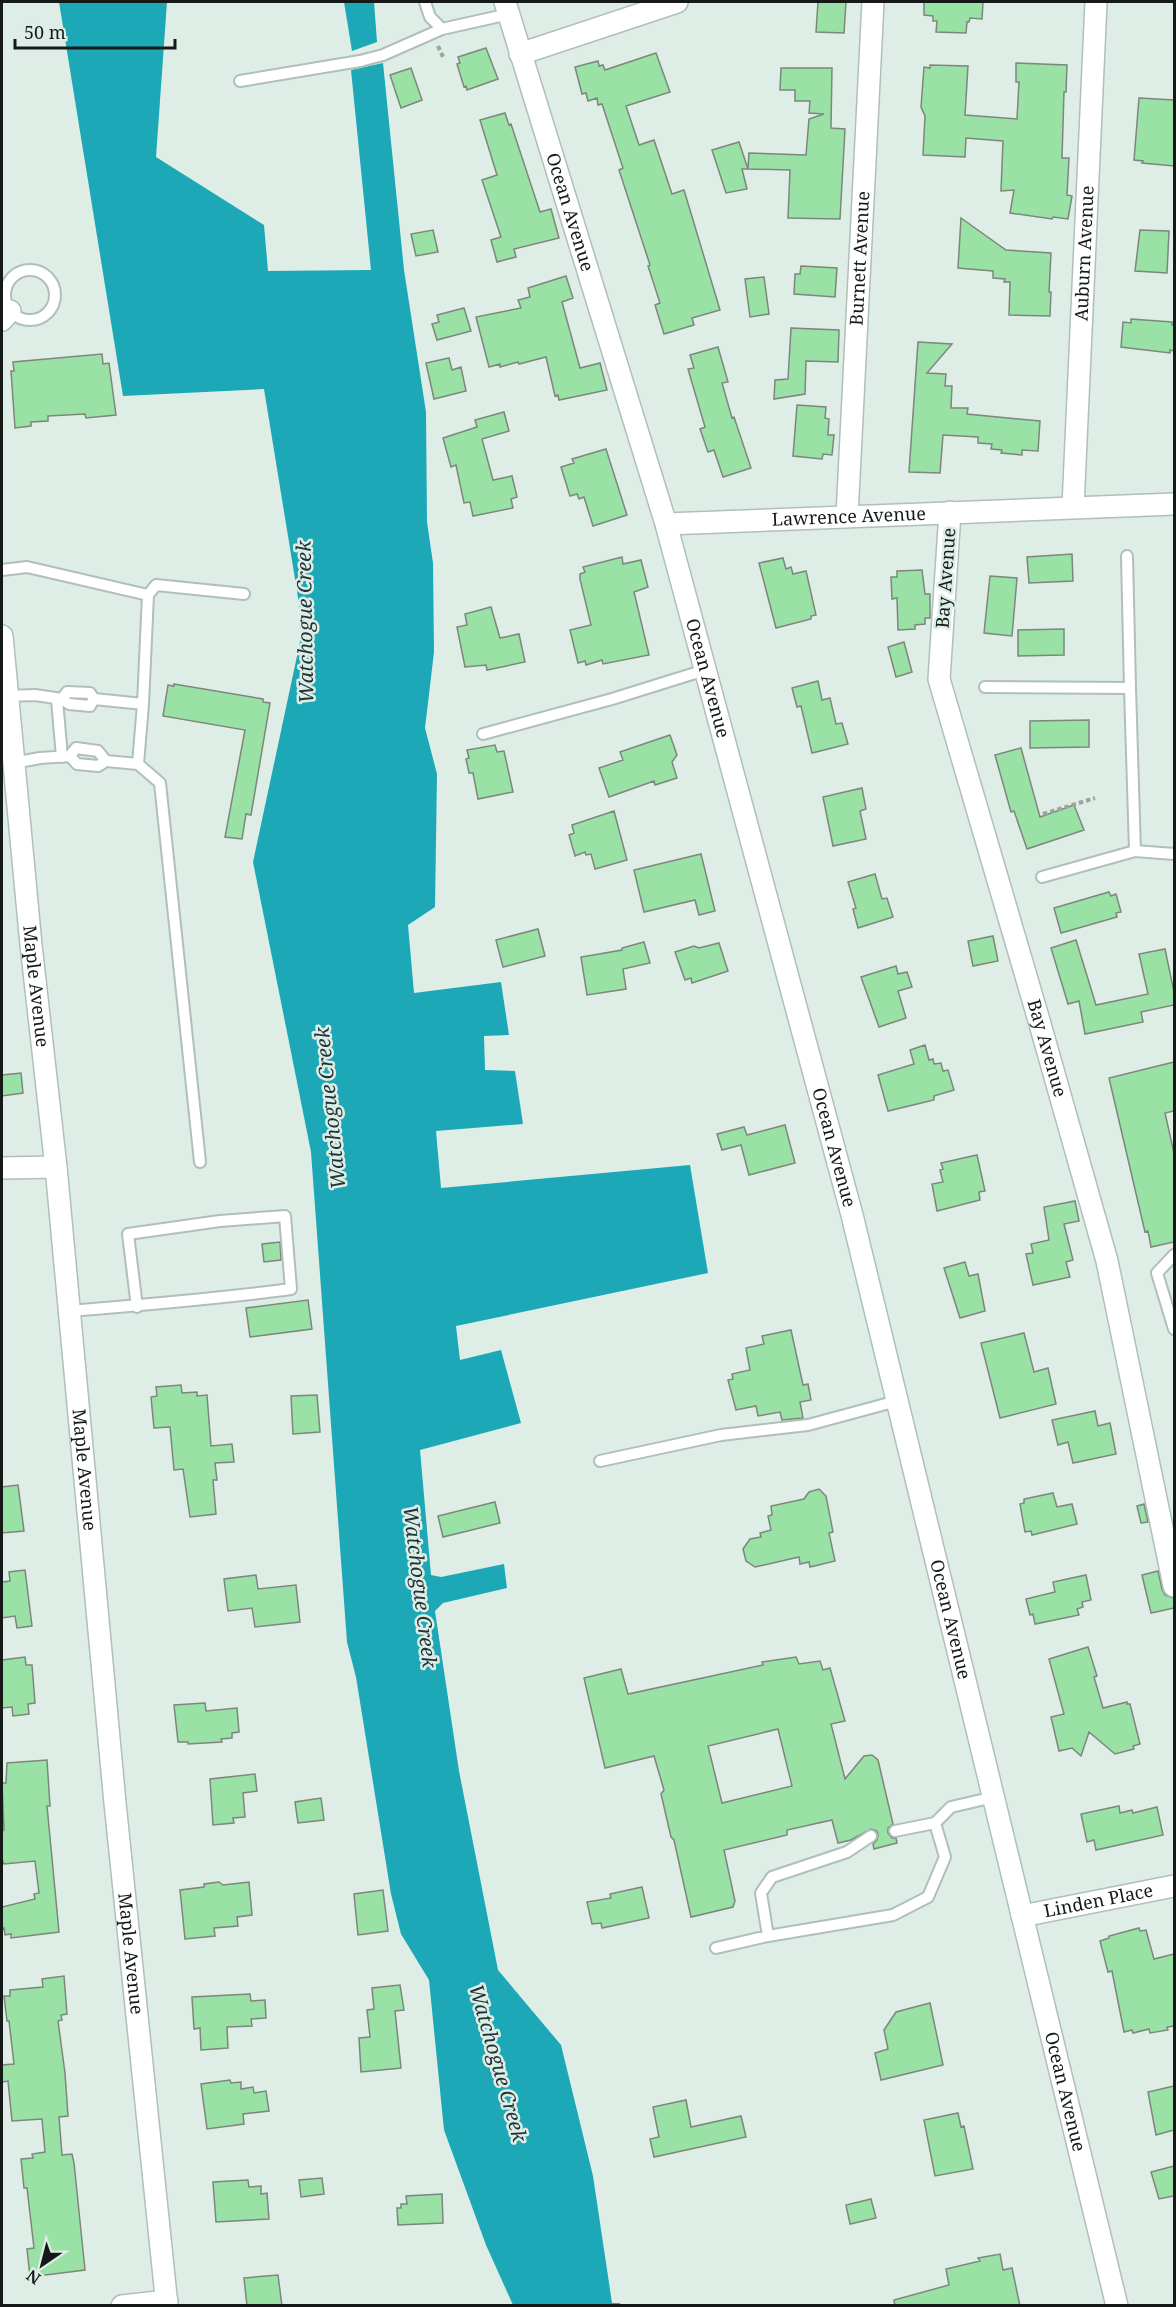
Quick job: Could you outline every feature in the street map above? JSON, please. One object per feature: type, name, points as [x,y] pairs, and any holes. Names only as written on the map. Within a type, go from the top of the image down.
[{"type":"street","points":[[520,54],[628,14],[677,2]]},
{"type":"street","name":"Burnett Avenue","points":[[847,516],[873,2]]},
{"type":"street","name":"Auburn Avenue","points":[[1073,507],[1096,2]]},
{"type":"street","name":"Ocean Avenue","points":[[507,8],[666,524],[852,1215],[1117,2306]]},
{"type":"street","name":"Lawrence Avenue","points":[[666,524],[1174,504]]},
{"type":"street","name":"Bay Avenue","points":[[950,512],[939,679],[1107,1261],[1174,1586]]},
{"type":"street","name":"Maple Avenue","points":[[2,636],[6,696],[56,1167],[115,1803],[167,2303]]},
{"type":"street","points":[[2,1168],[56,1167]]},
{"type":"street","name":"Linden Place","points":[[1022,1916],[1174,1886]]},
{"type":"street","points":[[122,2306],[167,2303]]},
{"type":"lane","points":[[425,2],[430,17],[442,28]]},
{"type":"lane","points":[[240,81],[383,55],[442,28],[507,8]]},
{"type":"lane","points":[[31,269],[46,276],[55,290],[52,307],[47,313],[32,320],[6,316],[4,295],[6,285],[15,274],[31,269]]},
{"type":"lane","points":[[1127,556],[1135,851]]},
{"type":"lane","points":[[2,570],[27,567],[148,595]]},
{"type":"lane","points":[[138,764],[148,595],[156,585],[244,594]]},
{"type":"lane","points":[[483,734],[612,699],[705,670]]},
{"type":"lane","points":[[985,687],[1130,688]]},
{"type":"lane","points":[[60,699],[67,692],[90,693],[94,699],[143,704]]},
{"type":"lane","points":[[6,696],[35,695],[60,699]]},
{"type":"lane","points":[[60,699],[66,757]]},
{"type":"lane","points":[[13,763],[66,757],[75,748],[98,751],[106,761],[138,764],[159,783],[200,1162]]},
{"type":"lane","points":[[1042,877],[1135,851],[1174,854]]},
{"type":"lane","points":[[69,1311],[137,1306],[291,1289],[285,1216],[220,1221],[129,1234],[137,1306]]},
{"type":"lane","points":[[1174,1255],[1157,1273],[1174,1329]]},
{"type":"lane","points":[[600,1461],[721,1435],[808,1425],[897,1401]]},
{"type":"lane","points":[[894,1831],[935,1823],[951,1807],[993,1797]]},
{"type":"lane","points":[[716,1948],[768,1936],[893,1915],[928,1897],[945,1857],[935,1823]]},
{"type":"lane","points":[[768,1936],[761,1893],[772,1878],[847,1852],[871,1836]]},
{"type":"path","points":[[1043,814],[1095,798]]},
{"type":"water","name":"Watchogue Creek","points":[[59,2],[167,2],[156,157],[264,225],[268,271],[371,270],[351,70],[383,63],[404,270],[426,412],[427,522],[433,563],[434,652],[425,728],[437,774],[435,907],[408,925],[414,993],[501,982],[509,1035],[484,1036],[485,1070],[515,1071],[523,1124],[436,1131],[441,1188],[690,1165],[708,1273],[456,1326],[460,1360],[501,1350],[521,1423],[420,1450],[431,1575],[441,1577],[504,1564],[507,1588],[443,1603],[435,1611],[459,1771],[498,1970],[561,2045],[593,2176],[612,2303],[621,2305],[513,2305],[486,2245],[444,2130],[429,1980],[401,1934],[391,1894],[356,1677],[347,1642],[311,1152],[253,862],[303,628],[264,389],[123,396]]},
{"type":"water","points":[[344,2],[374,2],[377,42],[352,51]]},
{"type":"building","points":[[818,2],[846,2],[844,33],[816,32]]},
{"type":"building","points":[[924,2],[983,2],[982,19],[970,18],[967,22],[966,33],[936,32],[937,21],[933,21],[933,16],[924,15]]},
{"type":"building","points":[[486,48],[498,79],[467,90],[457,64],[460,63],[458,57]]},
{"type":"building","points":[[656,53],[670,92],[626,106],[639,145],[654,140],[672,194],[684,190],[720,310],[692,318],[694,325],[664,334],[655,305],[660,303],[648,266],[650,265],[619,170],[623,168],[602,104],[598,105],[597,98],[588,101],[586,93],[582,94],[575,67],[598,61],[599,66],[603,65],[605,70]]},
{"type":"building","points":[[1016,63],[1067,65],[1062,158],[1069,158],[1067,195],[1072,196],[1068,219],[1010,213],[1014,190],[1001,191],[1003,141],[966,138],[965,157],[923,155],[925,116],[921,107],[924,67],[930,68],[930,65],[968,66],[965,115],[1017,119],[1019,82],[1016,82]]},
{"type":"building","points":[[411,68],[422,100],[401,108],[390,75]]},
{"type":"building","points":[[781,68],[832,68],[831,128],[845,129],[840,219],[788,218],[790,170],[748,169],[749,153],[806,155],[809,119],[824,114],[809,113],[810,101],[795,101],[795,90],[780,90]]},
{"type":"building","points":[[1139,98],[1174,100],[1174,166],[1134,160]]},
{"type":"building","points":[[505,113],[509,125],[511,124],[540,212],[551,209],[559,238],[514,249],[516,257],[497,262],[491,240],[501,237],[482,180],[497,175],[480,120]]},
{"type":"building","points":[[739,142],[748,169],[742,169],[747,189],[726,193],[712,150]]},
{"type":"building","points":[[961,218],[1006,250],[1051,253],[1050,316],[1009,315],[1010,282],[993,278],[993,271],[958,268]]},
{"type":"building","points":[[433,230],[438,252],[416,256],[411,234]]},
{"type":"building","points":[[1140,230],[1169,231],[1167,273],[1135,271]]},
{"type":"building","points":[[801,266],[837,268],[835,297],[794,294],[795,274],[800,274]]},
{"type":"building","points":[[566,276],[573,298],[562,302],[580,368],[600,363],[607,390],[559,400],[558,395],[555,396],[546,357],[519,364],[518,362],[500,367],[500,364],[489,367],[476,317],[521,308],[518,300],[530,297],[528,288]]},
{"type":"building","points":[[764,277],[769,314],[750,317],[745,279]]},
{"type":"building","points":[[464,308],[471,331],[437,340],[432,324],[439,322],[437,315]]},
{"type":"building","points":[[1131,319],[1172,322],[1174,351],[1170,350],[1170,353],[1121,347],[1123,322],[1131,323]]},
{"type":"building","points":[[791,328],[839,330],[838,362],[806,361],[805,394],[774,399],[775,380],[788,379]]},
{"type":"building","points":[[918,342],[952,344],[927,373],[946,374],[945,386],[952,386],[951,408],[968,408],[967,414],[1040,421],[1038,451],[1022,450],[1022,455],[1001,453],[1002,450],[991,449],[992,444],[978,443],[978,437],[943,435],[940,473],[909,472]]},
{"type":"building","points":[[718,347],[728,382],[722,383],[732,418],[734,417],[751,468],[723,477],[714,450],[708,452],[700,429],[705,427],[688,369],[694,368],[690,355]]},
{"type":"building","points":[[102,354],[103,364],[109,363],[116,415],[86,418],[85,414],[48,416],[48,421],[31,422],[31,426],[15,428],[11,371],[14,371],[13,362]]},
{"type":"building","points":[[449,358],[452,370],[461,367],[466,391],[434,399],[426,363]]},
{"type":"building","points":[[797,405],[826,407],[825,418],[829,419],[828,435],[834,435],[832,455],[823,454],[822,459],[793,456]]},
{"type":"building","points":[[504,412],[509,431],[482,439],[493,480],[512,476],[517,497],[511,499],[513,508],[473,516],[470,502],[464,503],[456,465],[451,467],[443,438],[477,427],[475,420]]},
{"type":"building","points":[[606,449],[627,515],[593,526],[584,497],[579,499],[577,494],[570,496],[561,467],[574,463],[572,459]]},
{"type":"building","points":[[1072,554],[1073,581],[1029,583],[1027,557]]},
{"type":"building","points":[[622,557],[623,564],[641,560],[648,587],[634,592],[649,655],[603,664],[602,660],[586,665],[585,661],[578,663],[570,630],[591,625],[580,574],[585,572],[583,567]]},
{"type":"building","points":[[783,558],[786,569],[791,567],[793,574],[806,571],[816,615],[811,616],[811,619],[776,628],[759,563]]},
{"type":"building","points":[[922,570],[925,594],[930,594],[930,618],[925,618],[925,624],[915,625],[915,629],[898,630],[897,598],[892,599],[891,577],[897,577],[897,571]]},
{"type":"building","points":[[990,576],[1017,578],[1012,636],[984,633]]},
{"type":"building","points":[[491,607],[500,638],[519,634],[525,662],[487,670],[486,665],[465,667],[457,627],[467,625],[465,614]]},
{"type":"building","points":[[1064,629],[1064,655],[1018,656],[1018,630]]},
{"type":"building","points":[[904,642],[912,672],[896,677],[888,647]]},
{"type":"building","points":[[818,681],[822,700],[830,698],[836,724],[842,723],[848,744],[812,753],[801,706],[797,707],[792,688]]},
{"type":"building","points":[[174,684],[263,699],[263,702],[270,703],[251,815],[246,814],[242,839],[225,837],[245,730],[163,716],[168,685],[174,686]]},
{"type":"building","points":[[1089,720],[1089,747],[1030,748],[1030,721]]},
{"type":"building","points":[[670,735],[677,755],[672,762],[677,778],[655,785],[654,781],[609,797],[599,768],[623,760],[620,752]]},
{"type":"building","points":[[495,745],[497,752],[504,751],[513,792],[478,799],[473,773],[469,773],[467,750]]},
{"type":"building","points":[[1021,748],[1040,817],[1074,805],[1084,830],[1027,849],[1014,811],[1011,812],[995,755]]},
{"type":"building","points":[[862,788],[866,809],[860,811],[866,839],[833,846],[823,797]]},
{"type":"building","points":[[614,811],[627,860],[595,869],[591,854],[586,855],[585,852],[575,856],[569,835],[574,833],[572,825]]},
{"type":"building","points":[[701,854],[715,911],[699,915],[695,900],[644,912],[634,870]]},
{"type":"building","points":[[875,874],[882,899],[887,898],[893,917],[858,928],[853,909],[856,908],[848,882]]},
{"type":"building","points":[[1109,892],[1111,896],[1116,894],[1121,912],[1116,913],[1117,917],[1061,933],[1054,908]]},
{"type":"building","points":[[538,929],[545,956],[503,967],[496,940]]},
{"type":"building","points":[[993,936],[998,961],[973,966],[968,941]]},
{"type":"building","points":[[1076,940],[1096,1005],[1148,994],[1139,954],[1165,949],[1174,992],[1174,1005],[1141,1012],[1143,1022],[1085,1034],[1079,1001],[1068,1004],[1051,948]]},
{"type":"building","points":[[644,942],[650,963],[623,969],[626,989],[587,995],[581,957],[622,950],[622,948]]},
{"type":"building","points":[[719,943],[728,971],[692,983],[691,978],[685,980],[675,952],[694,946],[699,948]]},
{"type":"building","points":[[896,966],[898,974],[907,972],[912,987],[898,991],[906,1018],[879,1027],[861,977]]},
{"type":"building","points":[[925,1045],[929,1060],[933,1059],[934,1064],[941,1063],[943,1071],[948,1070],[954,1090],[934,1096],[934,1100],[888,1111],[878,1075],[914,1064],[910,1050]]},
{"type":"building","points":[[1174,1062],[1174,1111],[1165,1113],[1174,1153],[1174,1242],[1151,1247],[1148,1231],[1145,1232],[1109,1078]]},
{"type":"building","points":[[21,1073],[23,1093],[2,1096],[2,1075]]},
{"type":"building","points":[[785,1125],[795,1163],[749,1175],[741,1145],[722,1150],[717,1134],[744,1127],[747,1135]]},
{"type":"building","points":[[977,1155],[985,1191],[979,1192],[980,1200],[937,1211],[932,1184],[943,1182],[941,1163]]},
{"type":"building","points":[[1075,1201],[1079,1221],[1064,1224],[1073,1260],[1066,1262],[1070,1277],[1033,1285],[1026,1254],[1033,1253],[1031,1244],[1049,1240],[1044,1207]]},
{"type":"building","points":[[280,1242],[281,1260],[264,1262],[262,1244]]},
{"type":"building","points":[[965,1262],[969,1276],[978,1274],[985,1311],[960,1318],[944,1268]]},
{"type":"building","points":[[308,1300],[312,1329],[250,1337],[246,1308]]},
{"type":"building","points":[[791,1330],[803,1385],[808,1384],[811,1400],[800,1402],[803,1418],[782,1420],[780,1412],[758,1416],[756,1406],[736,1410],[728,1380],[733,1379],[732,1374],[750,1370],[746,1348],[764,1344],[762,1336]]},
{"type":"building","points":[[1024,1333],[1034,1372],[1048,1368],[1056,1404],[1000,1418],[981,1343]]},
{"type":"building","points":[[181,1385],[182,1393],[197,1392],[197,1396],[207,1395],[211,1446],[232,1444],[234,1462],[215,1463],[217,1480],[213,1480],[216,1514],[190,1517],[183,1469],[174,1470],[170,1427],[154,1428],[151,1397],[157,1396],[156,1387]]},
{"type":"building","points":[[317,1395],[320,1432],[293,1434],[291,1396]]},
{"type":"building","points":[[1095,1411],[1098,1426],[1110,1423],[1116,1454],[1073,1463],[1068,1442],[1058,1445],[1052,1420]]},
{"type":"building","points":[[18,1485],[24,1531],[2,1533],[2,1487]]},
{"type":"building","points":[[819,1489],[826,1496],[833,1532],[829,1533],[835,1561],[810,1567],[809,1562],[800,1564],[799,1557],[755,1567],[746,1561],[743,1549],[750,1539],[761,1537],[760,1533],[771,1530],[768,1516],[772,1515],[771,1506],[804,1499],[809,1492]]},
{"type":"building","points":[[1053,1493],[1057,1507],[1072,1504],[1077,1524],[1032,1535],[1031,1531],[1025,1532],[1020,1504],[1024,1503],[1024,1499]]},
{"type":"building","points":[[495,1502],[500,1523],[443,1537],[438,1516]]},
{"type":"building","points":[[1144,1504],[1148,1522],[1141,1523],[1137,1506]]},
{"type":"building","points":[[25,1570],[32,1626],[17,1628],[15,1616],[2,1618],[2,1582],[10,1581],[9,1572]]},
{"type":"building","points":[[1158,1571],[1165,1595],[1174,1598],[1174,1608],[1151,1613],[1142,1575]]},
{"type":"building","points":[[256,1575],[258,1589],[296,1585],[300,1622],[255,1627],[252,1608],[228,1611],[224,1579]]},
{"type":"building","points":[[1086,1575],[1091,1600],[1082,1602],[1083,1607],[1077,1609],[1079,1615],[1035,1624],[1026,1599],[1055,1592],[1053,1582]]},
{"type":"building","points":[[1088,1647],[1097,1676],[1094,1677],[1103,1708],[1127,1702],[1130,1704],[1140,1744],[1133,1746],[1134,1749],[1115,1754],[1089,1732],[1081,1756],[1072,1748],[1059,1751],[1051,1717],[1064,1714],[1049,1659]]},
{"type":"building","points":[[25,1657],[26,1665],[32,1665],[35,1703],[28,1704],[29,1714],[13,1716],[12,1707],[2,1708],[2,1660]]},
{"type":"building","points":[[796,1657],[799,1664],[820,1661],[823,1670],[830,1668],[845,1721],[831,1724],[845,1779],[864,1756],[872,1755],[878,1760],[893,1824],[888,1828],[888,1833],[892,1838],[896,1838],[897,1843],[874,1849],[873,1844],[878,1835],[877,1831],[871,1829],[851,1840],[838,1843],[832,1820],[787,1830],[787,1835],[724,1850],[735,1901],[733,1907],[691,1917],[661,1794],[664,1790],[654,1756],[605,1768],[584,1678],[621,1669],[628,1694],[763,1665],[762,1662]],"holes":[[[778,1729],[792,1786],[722,1803],[708,1746]]]},
{"type":"building","points":[[205,1703],[206,1711],[237,1708],[239,1732],[232,1733],[232,1738],[221,1739],[222,1742],[188,1744],[188,1742],[178,1742],[174,1705]]},
{"type":"building","points":[[47,1760],[50,1806],[47,1806],[59,1932],[11,1938],[11,1934],[5,1935],[4,1928],[2,1929],[2,1907],[35,1899],[34,1894],[39,1893],[35,1861],[4,1864],[2,1859],[2,1831],[4,1830],[2,1783],[6,1783],[7,1763]]},
{"type":"building","points":[[255,1774],[257,1791],[243,1793],[245,1817],[233,1818],[234,1823],[213,1825],[210,1779]]},
{"type":"building","points":[[321,1798],[324,1820],[298,1823],[295,1802]]},
{"type":"building","points":[[1119,1806],[1120,1813],[1132,1810],[1133,1813],[1157,1807],[1163,1835],[1096,1850],[1094,1840],[1087,1842],[1081,1814]]},
{"type":"building","points":[[219,1882],[223,1885],[249,1882],[252,1915],[237,1917],[238,1926],[214,1928],[215,1936],[185,1939],[180,1890],[204,1887],[204,1884]]},
{"type":"building","points":[[642,1887],[649,1918],[602,1928],[601,1923],[592,1924],[587,1902],[611,1898],[610,1894]]},
{"type":"building","points":[[383,1890],[388,1931],[358,1935],[354,1894]]},
{"type":"building","points":[[1139,1928],[1140,1931],[1146,1930],[1154,1959],[1174,1954],[1174,2026],[1167,2027],[1168,2030],[1150,2033],[1149,2029],[1133,2033],[1132,2030],[1124,2032],[1112,1971],[1108,1972],[1100,1941],[1109,1936]]},
{"type":"building","points":[[64,1976],[67,2014],[61,2015],[62,2020],[58,2021],[68,2116],[59,2117],[62,2155],[72,2154],[74,2163],[85,2270],[30,2277],[27,2249],[34,2248],[21,2159],[33,2158],[32,2154],[45,2152],[42,2119],[12,2121],[8,2081],[2,2082],[2,2065],[14,2064],[4,1996],[10,1996],[10,1990],[43,1987],[42,1979]]},
{"type":"building","points":[[400,1985],[404,2010],[395,2011],[401,2068],[361,2072],[359,2038],[370,2037],[367,2010],[374,2009],[372,1988]]},
{"type":"building","points":[[250,1994],[251,2001],[265,2000],[266,2018],[251,2019],[252,2026],[227,2027],[228,2048],[201,2050],[200,2028],[194,2029],[192,1997]]},
{"type":"building","points":[[930,2003],[943,2065],[881,2080],[875,2053],[888,2049],[884,2030],[896,2012]]},
{"type":"building","points":[[230,2080],[231,2083],[241,2082],[241,2089],[253,2087],[254,2093],[266,2091],[269,2111],[243,2114],[244,2124],[207,2129],[201,2084]]},
{"type":"building","points":[[1174,2086],[1174,2130],[1156,2135],[1148,2092]]},
{"type":"building","points":[[686,2100],[691,2127],[741,2116],[746,2137],[654,2157],[650,2139],[659,2137],[653,2107]]},
{"type":"building","points":[[958,2113],[961,2127],[964,2126],[973,2169],[935,2176],[924,2120]]},
{"type":"building","points":[[1174,2166],[1174,2196],[1159,2199],[1151,2172]]},
{"type":"building","points":[[322,2178],[324,2194],[301,2197],[299,2180]]},
{"type":"building","points":[[248,2180],[249,2187],[261,2186],[261,2194],[267,2193],[269,2219],[216,2222],[213,2182]]},
{"type":"building","points":[[442,2194],[443,2223],[398,2225],[397,2208],[401,2208],[401,2204],[407,2204],[406,2196]]},
{"type":"building","points":[[871,2199],[876,2218],[850,2224],[846,2205]]},
{"type":"building","points":[[1000,2254],[1003,2270],[1012,2268],[1020,2306],[895,2306],[894,2300],[949,2285],[946,2269],[980,2261],[978,2258]]},
{"type":"building","points":[[278,2275],[282,2306],[247,2306],[244,2278]]}]
